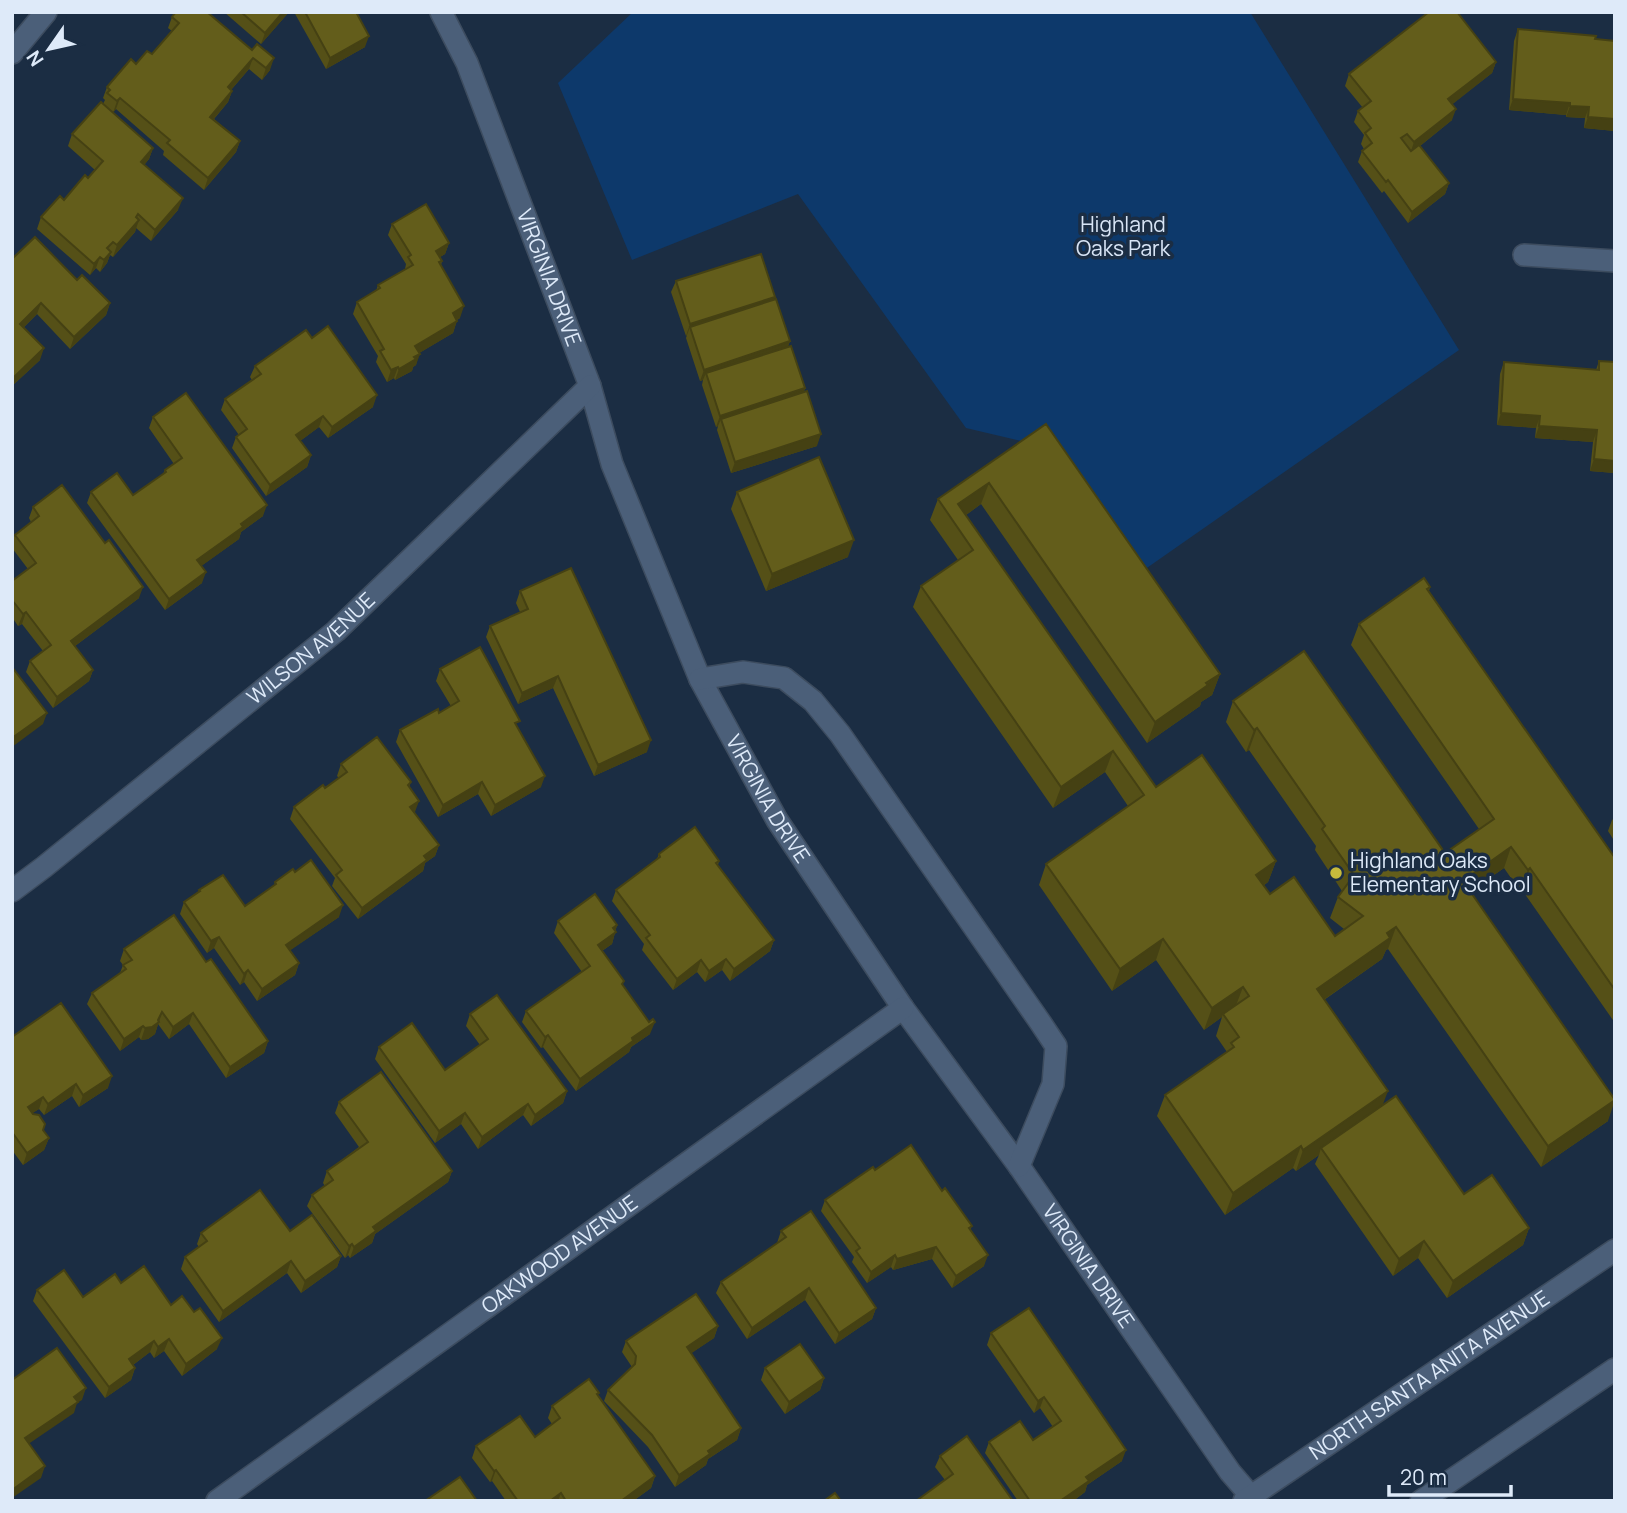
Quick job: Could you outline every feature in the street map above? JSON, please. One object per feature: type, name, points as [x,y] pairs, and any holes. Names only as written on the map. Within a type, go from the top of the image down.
[{"type":"street","points":[[12,52],[46,12]]},
{"type":"street","name":"VIRGINIA DRIVE","points":[[441,12],[467,63],[590,386],[611,464],[700,680],[778,821],[903,1008],[1019,1166],[1250,1499]]},
{"type":"street","points":[[1524,255],[1615,261]]},
{"type":"street","name":"WILSON AVENUE","points":[[12,891],[336,631],[590,386]]},
{"type":"street","points":[[700,680],[743,671],[784,678],[813,701],[840,734],[1056,1045],[1053,1084],[1019,1166]]},
{"type":"street","name":"OAKWOOD AVENUE","points":[[217,1501],[903,1008]]},
{"type":"street","name":"NORTH SANTA ANITA AVENUE","points":[[1250,1499],[1615,1250]]},
{"type":"street","points":[[1421,1501],[1615,1369]]},
{"type":"green space","name":"Highland Oaks Park","points":[[633,12],[1250,12],[1459,350],[1131,579],[1038,445],[966,428],[798,194],[632,260],[558,83]]},
{"type":"building","points":[[176,12],[207,12],[252,50],[257,44],[274,58],[266,68],[253,58],[228,87],[232,91],[210,117],[240,141],[208,178],[167,143],[170,140],[120,98],[117,101],[107,93],[110,90],[107,87],[131,59],[136,64],[147,51],[152,54],[179,23],[172,17]]},
{"type":"building","points":[[241,12],[283,12],[265,33]]},
{"type":"building","points":[[305,12],[356,12],[369,36],[330,58]]},
{"type":"building","points":[[1429,12],[1457,12],[1496,62],[1448,99],[1456,109],[1414,142],[1407,134],[1401,138],[1411,151],[1419,145],[1449,183],[1412,212],[1362,151],[1372,143],[1365,133],[1371,128],[1358,111],[1371,101],[1349,74]]},
{"type":"building","points":[[1518,29],[1596,36],[1595,39],[1615,41],[1615,119],[1588,117],[1589,107],[1570,106],[1570,103],[1513,99]]},
{"type":"building","points":[[101,102],[153,148],[141,162],[183,198],[155,230],[138,214],[136,217],[139,220],[117,245],[113,242],[107,248],[111,252],[104,260],[100,257],[94,264],[41,217],[60,196],[64,200],[85,175],[88,178],[103,161],[72,134]]},
{"type":"building","points":[[426,204],[449,243],[436,251],[442,261],[439,262],[464,306],[453,313],[457,321],[415,346],[420,354],[414,357],[416,359],[399,369],[398,367],[391,370],[380,351],[384,349],[357,302],[380,288],[378,285],[413,265],[408,257],[411,255],[392,224]]},
{"type":"building","points":[[35,237],[77,280],[82,275],[110,303],[74,337],[41,303],[20,324],[44,348],[12,379],[12,259]]},
{"type":"building","points":[[761,254],[775,297],[690,324],[676,281]]},
{"type":"building","points":[[776,299],[790,341],[704,370],[690,327]]},
{"type":"building","points":[[328,326],[377,395],[332,427],[323,416],[296,435],[311,455],[270,485],[236,437],[247,429],[225,399],[261,374],[255,366],[306,330],[312,338]]},
{"type":"building","points":[[791,346],[805,388],[720,416],[706,373]]},
{"type":"building","points":[[1599,361],[1615,362],[1615,461],[1594,459],[1597,430],[1539,426],[1540,416],[1501,413],[1504,362],[1599,370]]},
{"type":"building","points":[[807,391],[821,434],[735,462],[721,419]]},
{"type":"building","points":[[186,393],[267,505],[241,524],[243,527],[197,560],[206,572],[169,599],[91,492],[117,473],[133,495],[182,458],[153,417]]},
{"type":"building","points":[[1046,424],[1220,674],[1206,683],[1208,685],[1155,722],[989,483],[958,504],[1156,787],[1202,755],[1276,861],[1256,875],[1270,894],[1294,877],[1335,936],[1363,916],[1338,897],[1354,875],[1322,829],[1325,826],[1257,728],[1254,730],[1233,701],[1304,651],[1445,853],[1494,819],[1359,624],[1424,578],[1430,587],[1427,589],[1615,858],[1615,990],[1530,868],[1528,870],[1511,847],[1463,881],[1615,1100],[1548,1146],[1396,927],[1387,933],[1390,938],[1317,989],[1388,1091],[1303,1150],[1301,1146],[1233,1193],[1165,1095],[1234,1047],[1231,1043],[1239,1037],[1223,1014],[1249,996],[1243,987],[1212,1008],[1163,939],[1120,969],[1046,864],[1144,795],[1113,751],[1061,787],[921,586],[973,550],[938,499]]},
{"type":"building","points":[[819,457],[854,540],[772,574],[737,492]]},
{"type":"building","points":[[62,485],[105,543],[109,540],[143,587],[71,641],[93,670],[57,697],[30,661],[51,645],[26,612],[23,614],[12,600],[12,581],[36,563],[15,535],[39,516],[33,507]]},
{"type":"building","points":[[571,568],[651,740],[598,765],[558,676],[522,693],[490,626],[528,609],[520,591]]},
{"type":"building","points":[[480,647],[520,721],[515,723],[545,776],[495,805],[482,782],[443,805],[400,730],[459,701],[440,669]]},
{"type":"building","points":[[12,667],[47,713],[12,738]]},
{"type":"building","points":[[377,737],[411,782],[408,785],[419,801],[410,807],[439,845],[424,856],[427,860],[362,908],[336,875],[342,870],[294,807],[323,785],[325,788],[347,772],[341,764]]},
{"type":"building","points":[[695,827],[719,861],[716,863],[774,940],[734,969],[726,959],[709,971],[701,960],[677,979],[646,938],[650,935],[616,890]]},
{"type":"building","points":[[311,860],[343,905],[286,945],[299,963],[262,989],[248,970],[244,974],[219,937],[211,941],[184,902],[223,875],[245,906],[293,869],[295,872]]},
{"type":"building","points":[[595,894],[617,925],[613,928],[616,932],[598,945],[649,1022],[653,1019],[655,1022],[580,1079],[548,1035],[545,1037],[526,1011],[590,966],[558,921]]},
{"type":"building","points":[[174,915],[206,962],[211,959],[268,1041],[230,1067],[193,1013],[173,1027],[162,1012],[159,1022],[152,1027],[143,1026],[124,1039],[92,993],[126,969],[123,965],[132,960],[124,949]]},
{"type":"building","points":[[497,995],[567,1091],[535,1115],[528,1104],[482,1137],[465,1113],[439,1131],[379,1047],[412,1023],[445,1070],[488,1039],[470,1014]]},
{"type":"building","points":[[61,1003],[112,1076],[83,1095],[76,1084],[48,1104],[43,1097],[28,1107],[33,1114],[39,1115],[45,1124],[43,1130],[49,1138],[27,1153],[12,1132],[12,1037]]},
{"type":"building","points":[[381,1072],[452,1171],[373,1227],[376,1231],[354,1247],[352,1244],[349,1246],[312,1195],[333,1180],[327,1171],[368,1142],[339,1102]]},
{"type":"building","points":[[1396,1096],[1464,1194],[1492,1175],[1529,1228],[1453,1281],[1424,1241],[1399,1259],[1321,1148]]},
{"type":"building","points":[[911,1145],[942,1191],[945,1188],[972,1226],[969,1228],[988,1255],[956,1276],[936,1247],[897,1259],[895,1255],[871,1272],[856,1251],[860,1248],[825,1200]]},
{"type":"building","points":[[260,1190],[290,1231],[312,1215],[341,1256],[305,1281],[291,1261],[223,1311],[185,1257],[207,1241],[201,1233]]},
{"type":"building","points":[[811,1211],[876,1308],[839,1333],[809,1288],[752,1328],[721,1282],[786,1237],[781,1231]]},
{"type":"building","points":[[144,1266],[171,1305],[182,1296],[194,1312],[200,1308],[222,1338],[186,1364],[169,1339],[158,1347],[154,1341],[129,1359],[135,1368],[109,1387],[37,1290],[64,1270],[83,1297],[115,1274],[121,1283]]},
{"type":"building","points":[[696,1294],[718,1326],[687,1347],[741,1428],[679,1475],[652,1435],[608,1390],[635,1364],[636,1356],[626,1341]]},
{"type":"building","points":[[1029,1308],[1126,1450],[1086,1477],[1089,1481],[1060,1501],[1030,1501],[989,1442],[1020,1421],[1033,1440],[1061,1421],[1044,1397],[1038,1401],[991,1333]]},
{"type":"building","points":[[800,1344],[824,1378],[789,1402],[765,1368]]},
{"type":"building","points":[[57,1348],[86,1388],[74,1397],[78,1402],[25,1438],[45,1466],[12,1490],[12,1380]]},
{"type":"building","points":[[589,1379],[655,1476],[621,1501],[566,1501],[561,1493],[550,1501],[518,1501],[476,1446],[520,1416],[535,1437],[560,1418],[552,1406]]},
{"type":"building","points":[[967,1436],[1013,1501],[916,1501],[953,1474],[940,1456]]},
{"type":"building","points":[[460,1477],[477,1501],[425,1501]]},
{"type":"building","points":[[835,1493],[841,1501],[824,1501]]},
{"type":"place","name":"Highland Oaks Elementary School","points":[[1336,873]]}]
